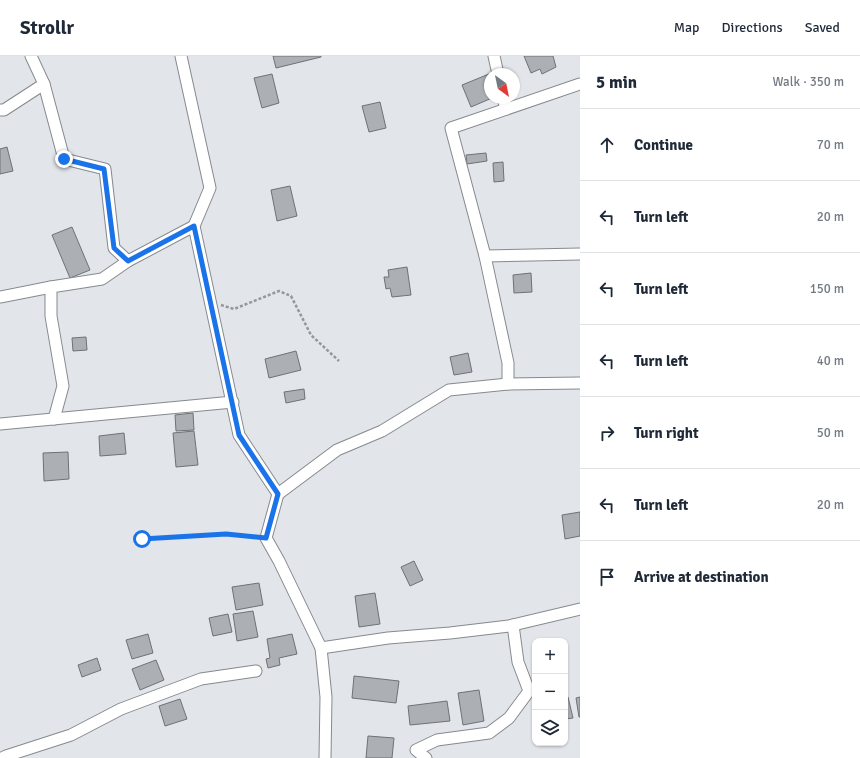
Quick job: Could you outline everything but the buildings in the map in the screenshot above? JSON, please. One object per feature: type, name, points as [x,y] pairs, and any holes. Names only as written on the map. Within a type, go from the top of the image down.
[{"type":"street","points":[[31,56],[44,84],[64,159],[104,169],[114,248],[128,261]]},
{"type":"street","points":[[180,56],[210,188],[194,226],[239,435],[278,494]]},
{"type":"street","points":[[494,56],[497,68]]},
{"type":"street","points":[[0,110],[4,110],[44,84]]},
{"type":"street","points":[[508,384],[508,363],[485,256],[452,128],[580,84]]},
{"type":"street","points":[[504,104],[506,110]]},
{"type":"street","points":[[0,297],[102,279],[128,261],[194,226]]},
{"type":"street","points":[[485,256],[580,254]]},
{"type":"street","points":[[51,287],[51,316],[63,386],[54,419]]},
{"type":"street","points":[[325,758],[326,697],[321,648],[280,561],[266,538],[278,494],[337,450],[382,431],[449,390],[508,384],[580,383]]},
{"type":"street","points":[[0,424],[232,402]]},
{"type":"street","points":[[321,648],[388,638],[450,633],[513,625],[580,609]]},
{"type":"street","points":[[426,758],[416,750],[437,740],[489,733],[509,718],[529,691],[518,662],[513,625]]},
{"type":"street","points":[[2,758],[71,735],[121,709],[201,678],[256,671]]},
{"type":"path","points":[[211,302],[234,309],[279,291],[291,296],[311,335],[338,361]]},
{"type":"path","points":[[142,539],[226,534],[266,538]]},
{"type":"route","points":[[64,159],[104,169],[114,248],[128,261],[194,226],[239,435],[278,494],[266,538],[226,534],[142,539]]}]
